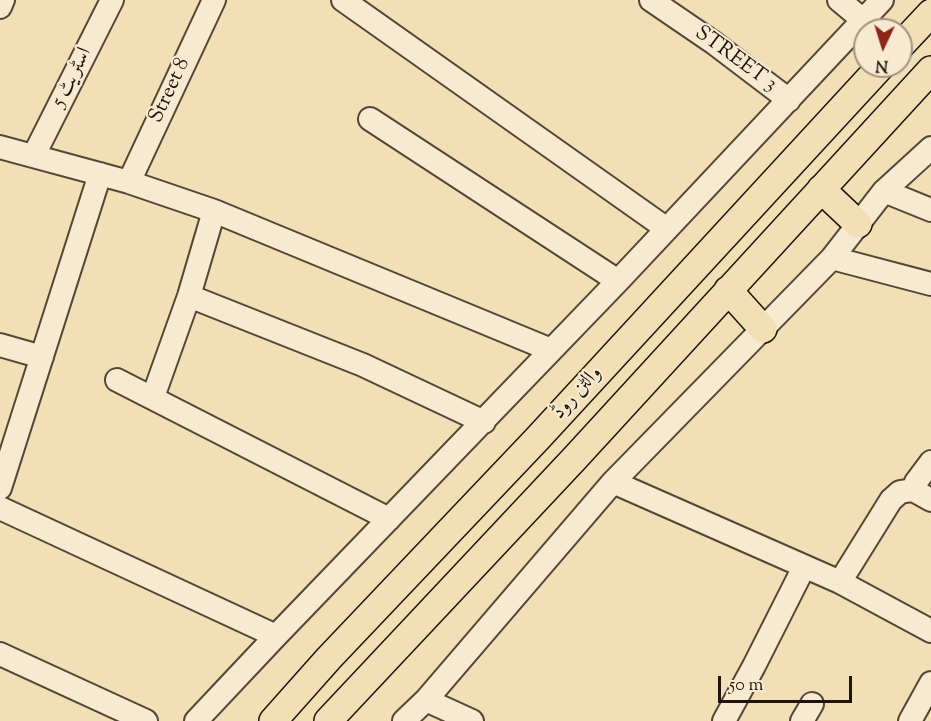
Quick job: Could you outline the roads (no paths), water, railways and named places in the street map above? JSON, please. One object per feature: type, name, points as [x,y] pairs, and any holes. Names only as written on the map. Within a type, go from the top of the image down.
[{"type":"main road","points":[[913,32],[931,13]]},
{"type":"main road","name":"والٹن روڈ","points":[[328,721],[575,458],[931,70]]},
{"type":"main road","name":"والٹن روڈ","points":[[273,721],[329,658],[538,438],[870,78]]},
{"type":"main road","points":[[821,189],[858,224]]},
{"type":"main road","points":[[728,290],[763,328]]},
{"type":"street","points":[[0,7],[3,0]]},
{"type":"street","name":"اسٹریٹ 5","points":[[34,155],[112,0]]},
{"type":"street","name":"Street 8","points":[[129,182],[214,0]]},
{"type":"street","points":[[343,0],[667,229]]},
{"type":"street","name":"STREET 3","points":[[651,0],[714,43],[789,100]]},
{"type":"street","points":[[839,0],[862,18]]},
{"type":"street","points":[[866,18],[882,0]]},
{"type":"street","points":[[196,721],[484,422],[853,32]]},
{"type":"street","points":[[370,119],[618,281]]},
{"type":"street","points":[[0,147],[129,182],[214,211],[551,350]]},
{"type":"street","points":[[404,721],[426,700],[613,482],[832,258],[884,191],[931,148]]},
{"type":"street","points":[[0,488],[100,174]]},
{"type":"street","points":[[884,191],[931,210]]},
{"type":"street","points":[[153,397],[189,296],[214,211]]},
{"type":"street","points":[[832,258],[931,284]]},
{"type":"street","points":[[189,296],[363,365],[484,422]]},
{"type":"street","points":[[0,345],[42,357]]},
{"type":"street","points":[[117,380],[389,519]]},
{"type":"street","points":[[922,495],[916,482],[931,462]]},
{"type":"street","points":[[613,482],[840,582],[931,631]]},
{"type":"street","points":[[840,582],[891,500],[900,492],[922,495]]},
{"type":"street","points":[[0,508],[276,636]]},
{"type":"street","points":[[724,721],[804,567]]},
{"type":"street","points":[[0,654],[146,721]]},
{"type":"street","points":[[910,721],[931,683]]},
{"type":"street","points":[[426,700],[472,721]]}]
